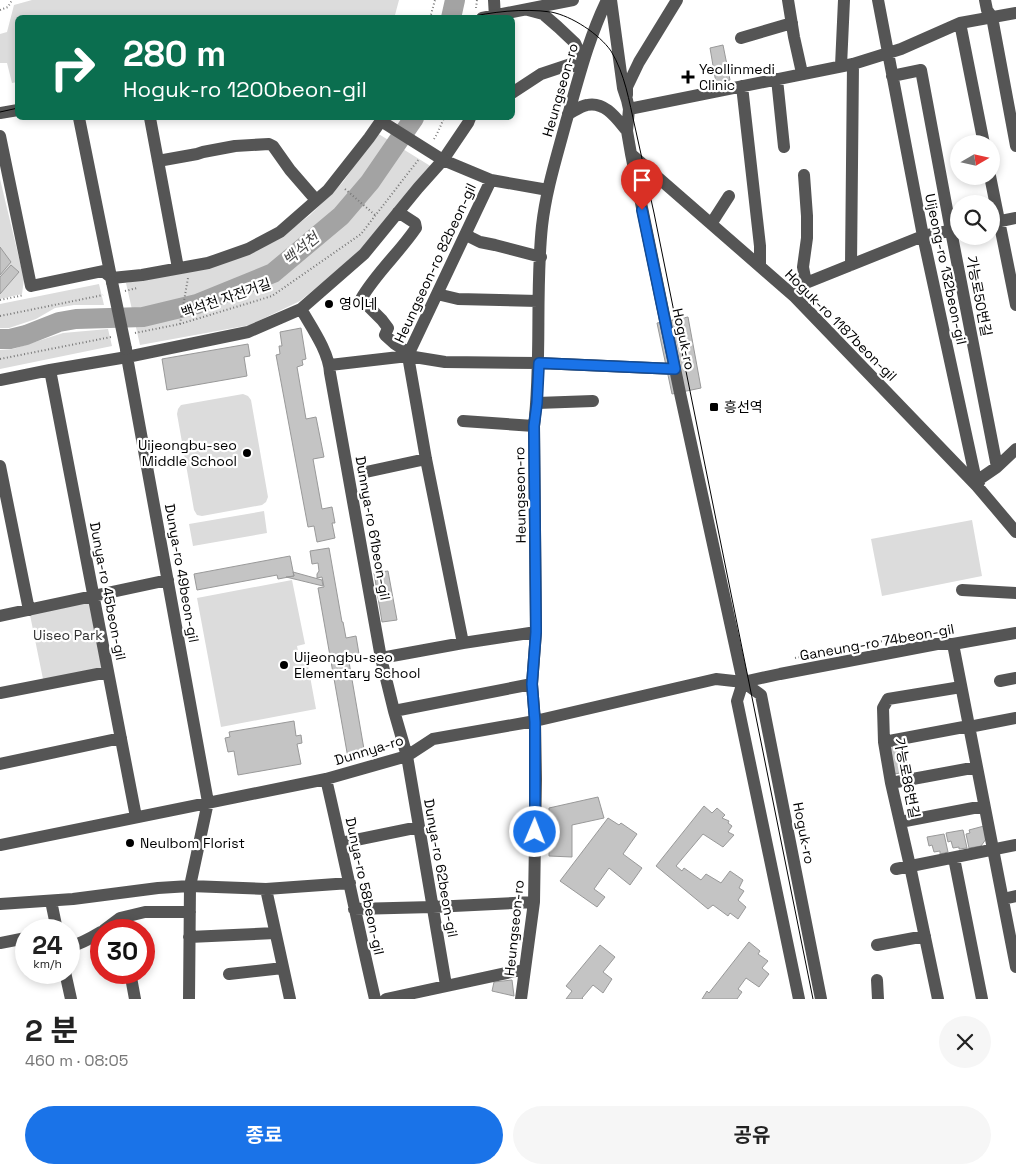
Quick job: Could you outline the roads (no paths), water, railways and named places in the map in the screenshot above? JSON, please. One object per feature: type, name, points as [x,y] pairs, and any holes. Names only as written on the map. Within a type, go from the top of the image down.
[{"type":"street","points":[[490,15],[494,0]]},
{"type":"street","points":[[498,15],[535,6],[573,0]]},
{"type":"street","name":"Heungseon-ro","points":[[521,999],[534,902],[536,789],[535,722],[532,684],[536,632],[534,426],[539,363],[538,301],[542,226],[548,190],[582,64],[597,20],[607,0]]},
{"type":"street","name":"Hoguk-ro","points":[[611,0],[623,88],[628,105],[627,131],[631,154],[675,369],[743,682],[737,701],[799,999]]},
{"type":"street","points":[[677,0],[639,62],[627,87],[628,105],[742,86],[847,65],[888,54],[960,23],[1016,13]]},
{"type":"street","points":[[788,0],[802,73]]},
{"type":"street","points":[[844,0],[851,265]]},
{"type":"street","name":"Uijeong-ro 132beon-gil","points":[[878,0],[923,236],[977,486]]},
{"type":"street","points":[[985,0],[992,17],[1016,146]]},
{"type":"street","points":[[515,92],[541,74],[571,64],[582,64],[575,43],[535,6]]},
{"type":"street","points":[[741,38],[792,23]]},
{"type":"street","points":[[960,23],[982,135]]},
{"type":"street","name":"가능로50번길","points":[[892,76],[921,70],[950,206]]},
{"type":"street","points":[[777,79],[784,147]]},
{"type":"street","points":[[742,86],[760,246],[760,266]]},
{"type":"street","points":[[568,114],[588,104],[598,106],[612,112],[627,131]]},
{"type":"street","points":[[0,113],[15,110]]},
{"type":"street","name":"Dunya-ro 49beon-gil","points":[[79,120],[126,353],[208,802]]},
{"type":"street","points":[[150,120],[178,268]]},
{"type":"street","points":[[0,136],[31,286],[103,271],[112,280],[142,275],[208,263],[248,249],[280,232],[328,190],[381,120]]},
{"type":"street","points":[[383,120],[443,160],[491,180]]},
{"type":"street","points":[[0,380],[126,353],[248,332],[301,309],[364,254],[443,160],[471,120]]},
{"type":"street","points":[[158,162],[235,146],[269,144],[274,146],[290,170],[316,200]]},
{"type":"street","name":"Hoguk-ro 1187beon-gil","points":[[631,154],[795,297],[1014,527]]},
{"type":"street","points":[[804,175],[807,238],[803,267],[806,283]]},
{"type":"street","name":"Heungseon-ro 82beon-gil","points":[[408,354],[491,180],[548,190]]},
{"type":"street","points":[[711,224],[729,196]]},
{"type":"street","points":[[398,212],[415,223],[416,228],[404,245],[367,287],[360,299],[388,328],[385,335],[408,354],[426,459],[462,643]]},
{"type":"street","points":[[1000,221],[1016,218]]},
{"type":"street","points":[[795,297],[806,283],[923,236],[950,231]]},
{"type":"street","points":[[466,233],[480,242],[540,257]]},
{"type":"street","points":[[1000,242],[1016,305]]},
{"type":"street","name":"가능로50번길","points":[[958,245],[997,467]]},
{"type":"street","points":[[437,294],[458,299],[538,301]]},
{"type":"street","name":"Dunnya-ro 61beon-gil","points":[[301,309],[316,334],[330,365],[381,658],[407,756]]},
{"type":"street","points":[[330,365],[408,354],[445,362],[539,363],[675,369]]},
{"type":"street","name":"Dunya-ro 45beon-gil","points":[[50,370],[136,818]]},
{"type":"street","points":[[537,403],[593,401]]},
{"type":"street","points":[[463,421],[534,426]]},
{"type":"street","points":[[977,486],[981,478],[997,467],[1016,449]]},
{"type":"street","points":[[366,472],[426,459]]},
{"type":"street","points":[[0,466],[29,610]]},
{"type":"street","points":[[0,616],[168,580]]},
{"type":"street","points":[[962,590],[1016,593]]},
{"type":"street","points":[[381,658],[536,632]]},
{"type":"street","name":"Ganeung-ro 74beon-gil","points":[[743,682],[937,644],[953,644],[1016,633]]},
{"type":"street","points":[[953,644],[984,806],[1013,939],[1016,967]]},
{"type":"street","points":[[0,693],[108,672]]},
{"type":"street","points":[[1000,681],[1016,678]]},
{"type":"street","name":"Dunnya-ro","points":[[0,845],[326,779],[407,756],[433,738],[535,722],[716,679],[743,682]]},
{"type":"street","name":"Hoguk-ro","points":[[743,682],[761,695],[821,999]]},
{"type":"street","points":[[394,711],[532,684]]},
{"type":"street","name":"가능로86번길","points":[[938,999],[891,784],[884,742],[883,708],[888,699],[961,687]]},
{"type":"street","points":[[884,742],[1016,718]]},
{"type":"street","points":[[0,764],[121,738]]},
{"type":"street","name":"Dunya-ro 62beon-gil","points":[[407,756],[446,985]]},
{"type":"street","points":[[891,784],[977,766]]},
{"type":"street","name":"Dunya-ro 58beon-gil","points":[[326,779],[375,999]]},
{"type":"street","points":[[189,999],[190,886],[208,802]]},
{"type":"street","points":[[900,822],[984,806]]},
{"type":"street","points":[[341,843],[419,827]]},
{"type":"street","points":[[896,869],[1016,845]]},
{"type":"street","points":[[954,858],[982,999]]},
{"type":"street","points":[[0,904],[73,899],[158,888],[190,886],[266,889],[350,883]]},
{"type":"street","points":[[266,889],[290,999]]},
{"type":"street","points":[[1003,899],[1016,896]]},
{"type":"street","points":[[51,901],[55,919]]},
{"type":"street","points":[[354,909],[534,902]]},
{"type":"street","points":[[119,919],[145,912],[190,912]]},
{"type":"street","points":[[189,937],[275,933]]},
{"type":"street","points":[[877,945],[925,936]]},
{"type":"street","points":[[0,943],[15,940]]},
{"type":"street","points":[[228,974],[283,968]]},
{"type":"street","points":[[386,999],[525,969]]},
{"type":"street","points":[[877,980],[878,999]]},
{"type":"street","points":[[68,984],[71,999]]},
{"type":"street","points":[[132,984],[135,999]]},
{"type":"waterway","name":"백석천","points":[[452,15],[455,0]]},
{"type":"waterway","name":"백석천","points":[[0,339],[10,339],[26,335],[59,322],[76,319],[143,317],[197,304],[273,273],[341,216],[370,182],[413,120]]},
{"type":"tram line","points":[[480,15],[496,12],[540,11],[568,17],[600,38],[611,51],[623,78],[654,213],[813,999]]},
{"type":"tram line","points":[[0,112],[15,109]]},
{"type":"place","name":"Yeollinmedi Clinic","points":[[688,77]]},
{"type":"place","name":"영이네","points":[[329,304]]},
{"type":"place","name":"흥선역","points":[[714,407]]},
{"type":"place","name":"Uijeongbu-seo Middle School","points":[[247,453]]},
{"type":"place","name":"Uijeongbu-seo Elementary School","points":[[284,665]]},
{"type":"place","name":"Neulbom Florist","points":[[130,843]]},
{"type":"park label","name":"Uiseo Park","points":[[68,635]]}]
